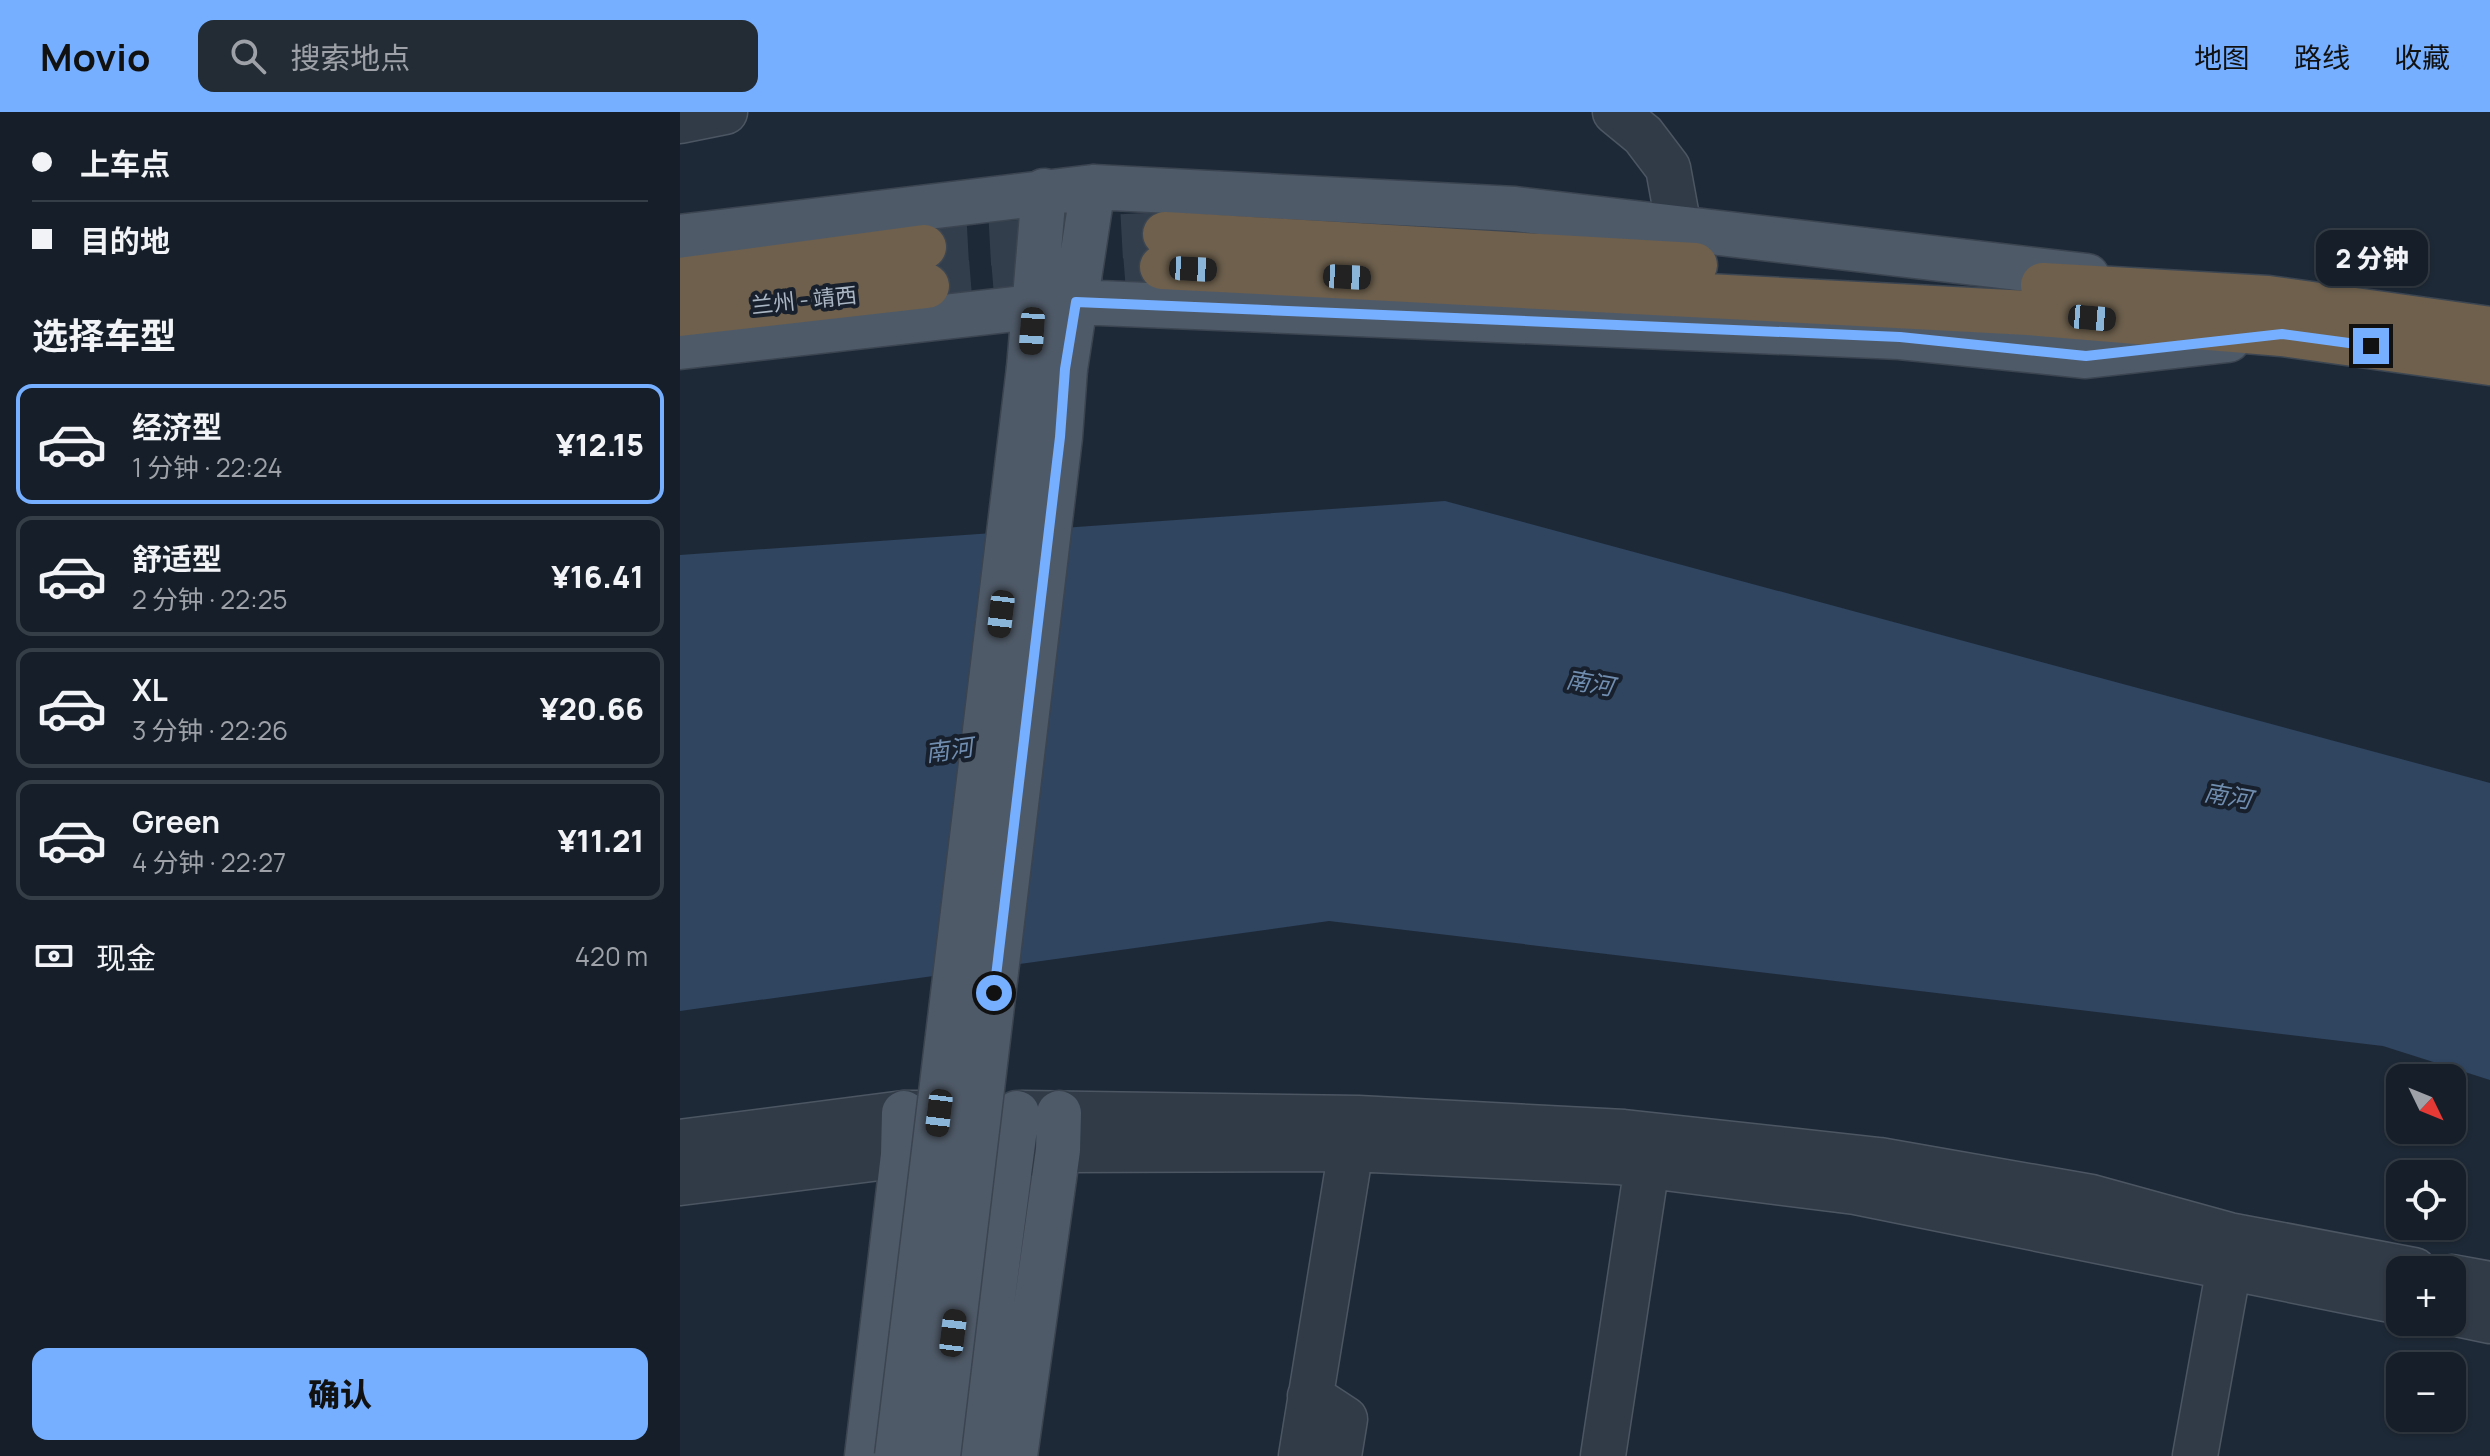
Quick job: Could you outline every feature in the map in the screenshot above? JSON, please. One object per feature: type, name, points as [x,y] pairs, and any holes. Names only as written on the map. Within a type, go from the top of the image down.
[{"type":"highway","points":[[1163,250],[2490,329]]},
{"type":"highway","name":"兰州 - 靖西","points":[[680,280],[925,267],[680,314]]},
{"type":"highway","points":[[2275,316],[2490,363]]},
{"type":"main road","points":[[897,1456],[1055,303],[1093,187]]},
{"type":"main road","points":[[680,237],[1093,187],[1515,209],[1679,228],[2275,316]]},
{"type":"main road","points":[[1044,191],[1055,303]]},
{"type":"main road","points":[[680,347],[1055,303],[1900,337],[2086,356],[2275,316]]},
{"type":"main road","points":[[938,1456],[1060,437],[1047,368]]},
{"type":"main road","points":[[867,1456],[903,1155],[904,1113]]},
{"type":"main road","points":[[972,1456],[1017,1113]]},
{"type":"main road","points":[[1015,1456],[1058,1132]]},
{"type":"street","points":[[680,121],[725,112]]},
{"type":"street","points":[[1615,112],[1643,135],[1668,168],[1679,228]]},
{"type":"street","points":[[680,1142],[904,1113],[1017,1113],[1058,1132],[1618,1162],[1855,1192],[2229,1251],[2386,1267]]},
{"type":"street","points":[[680,1183],[903,1155],[1011,1156],[1058,1132],[1358,1118],[1624,1132],[1879,1160],[2091,1197],[2229,1251],[2386,1298]]},
{"type":"street","points":[[1301,1456],[1351,1149]]},
{"type":"street","points":[[1603,1456],[1647,1166]]},
{"type":"street","points":[[2195,1456],[2229,1251]]},
{"type":"street","points":[[2466,1280],[2490,1284]]},
{"type":"street","points":[[2466,1316],[2490,1321]]},
{"type":"street","points":[[1310,1396],[1345,1419],[1339,1456]]},
{"type":"water","name":"南河","points":[[1445,501],[2490,783],[2490,1080],[2466,1072],[2466,1064],[2440,1064],[2383,1046],[1329,921],[680,1011],[680,555]]},
{"type":"tunnel","points":[[924,247],[1165,234]]},
{"type":"tunnel","points":[[927,286],[1162,267]]},
{"type":"route","points":[[994,993],[1060,437],[1065,369],[1076,302],[1900,337],[2086,356],[2282,334],[2371,346]]}]
